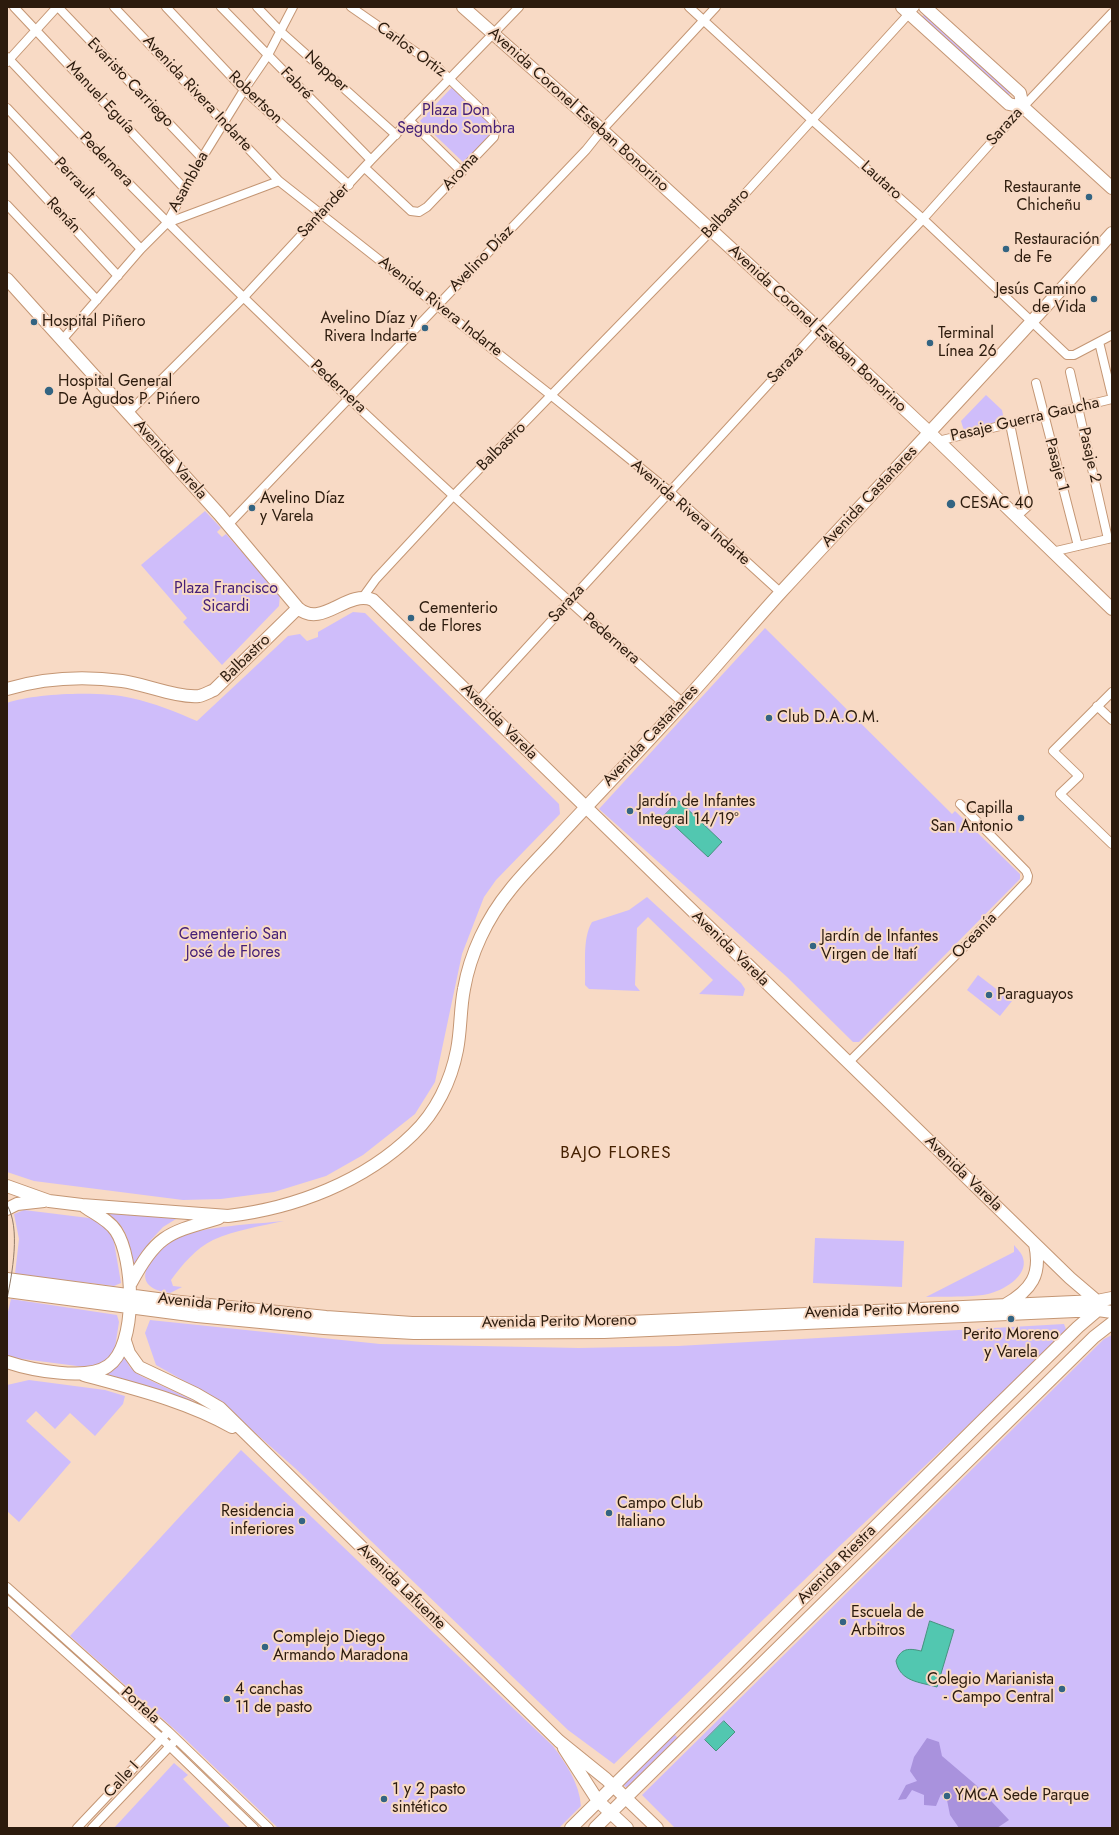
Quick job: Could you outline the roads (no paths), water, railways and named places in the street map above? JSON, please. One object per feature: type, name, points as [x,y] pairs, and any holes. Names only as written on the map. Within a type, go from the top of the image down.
[{"type":"main road","name":"Avenida Coronel Esteban Bonorino","points":[[463,7],[602,130],[818,329],[934,437],[1112,609]]},
{"type":"main road","points":[[925,7],[1020,93],[1023,107]]},
{"type":"main road","points":[[909,9],[1009,104],[1023,107],[1112,188]]},
{"type":"main road","name":"Avenida Castañares","points":[[130,1289],[149,1252],[170,1234],[228,1216],[268,1210],[325,1191],[351,1178],[396,1148],[426,1120],[436,1106],[451,1071],[457,1048],[464,986],[472,956],[486,927],[510,890],[683,703],[780,592],[934,437],[1033,321],[1112,233]]},
{"type":"main road","name":"Avenida Varela","points":[[8,283],[62,340],[228,525],[298,608]]},
{"type":"main road","points":[[298,608],[305,613],[321,614],[350,600],[363,597]]},
{"type":"main road","name":"Avenida Varela","points":[[363,597],[373,600],[478,701],[585,808],[1098,1306]]},
{"type":"main road","name":"Balbastro","points":[[7,689],[41,681],[95,678],[148,686],[188,696],[201,696],[214,690],[298,608]]},
{"type":"main road","points":[[7,1186],[49,1201]]},
{"type":"main road","points":[[7,1209],[26,1202],[49,1201],[82,1205],[109,1223],[116,1231],[124,1253],[130,1289],[125,1341],[114,1361],[109,1366],[95,1372],[79,1373],[24,1368],[7,1362]]},
{"type":"main road","name":"Avenida Castañares","points":[[82,1205],[228,1216]]},
{"type":"main road","points":[[1003,1306],[1025,1291],[1033,1281],[1037,1269],[1038,1257],[1035,1244]]},
{"type":"main road","name":"Avenida Perito Moreno","points":[[7,1279],[130,1289],[326,1317],[412,1323],[607,1323],[1003,1306],[1098,1306],[1112,1312]]},
{"type":"main road","name":"Avenida Perito Moreno","points":[[7,1291],[197,1316],[316,1327],[414,1333],[604,1332],[1071,1312],[1098,1306],[1112,1298]]},
{"type":"main road","name":"Avenida Riestra","points":[[571,1828],[1098,1306]]},
{"type":"main road","points":[[1071,1312],[1078,1317],[1078,1327]]},
{"type":"main road","name":"Avenida Riestra","points":[[595,1828],[1094,1337],[1112,1323]]},
{"type":"main road","name":"Avenida Lafuente","points":[[125,1341],[129,1354],[139,1367],[208,1400],[220,1408],[559,1741],[614,1786],[657,1828]]},
{"type":"main road","points":[[7,1373],[24,1368]]},
{"type":"main road","name":"Avenida Lafuente","points":[[79,1373],[128,1386],[182,1404],[218,1419],[244,1433]]},
{"type":"main road","points":[[985,1418],[998,1431]]},
{"type":"main road","name":"Avenida Lafuente","points":[[559,1741],[598,1801],[627,1828]]},
{"type":"street","name":"Manuel Eguía","points":[[14,7],[185,189]]},
{"type":"street","points":[[8,59],[58,7]]},
{"type":"street","name":"Evaristo Carriego","points":[[58,7],[202,158]]},
{"type":"street","name":"Avenida Rivera Indarte","points":[[114,7],[279,181],[438,305],[669,491],[780,592]]},
{"type":"street","name":"Robertson","points":[[166,7],[244,90],[349,185]]},
{"type":"street","name":"Fabré","points":[[222,7],[371,160]]},
{"type":"street","name":"Nepper","points":[[258,7],[280,30],[396,135]]},
{"type":"street","name":"Asamblea","points":[[62,340],[141,249],[166,223],[202,158],[244,90],[268,55],[293,7]]},
{"type":"street","name":"Carlos Ortiz","points":[[351,7],[436,66],[492,120],[496,127]]},
{"type":"street","name":"Santander","points":[[127,414],[244,297],[371,160],[451,80],[519,7]]},
{"type":"street","name":"Lautaro","points":[[689,7],[923,219],[1071,356],[1098,342]]},
{"type":"street","name":"Avelino Díaz","points":[[228,525],[591,144],[602,130],[716,7]]},
{"type":"street","name":"Balbastro","points":[[363,597],[376,579],[454,496],[711,231],[812,120],[909,9]]},
{"type":"street","name":"Saraza","points":[[478,701],[818,329],[923,219],[1023,107],[1112,13]]},
{"type":"street","name":"Pedernera","points":[[8,59],[166,223],[454,496],[569,602],[683,703]]},
{"type":"street","name":"Perrault","points":[[7,108],[141,249]]},
{"type":"street","points":[[410,122],[462,172]]},
{"type":"street","name":"Aroma","points":[[365,168],[411,211],[419,212],[427,207],[462,172],[494,137],[496,127]]},
{"type":"street","name":"Renán","points":[[7,156],[118,276]]},
{"type":"street","points":[[166,223],[279,181]]},
{"type":"street","points":[[7,205],[97,300]]},
{"type":"street","points":[[1112,335],[1098,342],[1112,398]]},
{"type":"street","name":"Pasaje 2","points":[[1070,372],[1110,538]]},
{"type":"street","name":"Pasaje 1","points":[[1036,383],[1078,546]]},
{"type":"street","name":"Pasaje Guerra Gaucha","points":[[934,437],[1010,424],[1112,398]]},
{"type":"street","points":[[1010,424],[1028,507],[1016,517]]},
{"type":"street","points":[[1052,552],[1110,538]]},
{"type":"street","points":[[1112,692],[1053,751],[1079,776],[1060,794],[1112,844]]},
{"type":"street","points":[[1097,706],[1112,720]]},
{"type":"street","name":"Oceanía","points":[[848,1063],[962,949],[1027,881],[1028,876],[1026,871],[960,804]]},
{"type":"street","name":"Portela","points":[[7,1587],[168,1731],[269,1828]]},
{"type":"street","name":"Portela","points":[[7,1600],[161,1738],[254,1828]]},
{"type":"street","name":"Calle I","points":[[77,1828],[168,1731]]},
{"type":"street","name":"Calle I","points":[[92,1828],[176,1739]]},
{"type":"water","points":[[679,801],[722,842],[708,857],[664,816]]},
{"type":"water","points":[[930,1621],[954,1630],[937,1687],[906,1677],[898,1668],[896,1661],[903,1651],[913,1649],[921,1651]]},
{"type":"water","points":[[724,1721],[735,1732],[716,1751],[705,1740]]},
{"type":"tram line","points":[[7,1205],[14,1226],[13,1264],[7,1299]]},
{"type":"place","name":"Restaurante Chicheñu","points":[[1089,197]]},
{"type":"place","name":"Restauración de Fe","points":[[1006,249]]},
{"type":"place","name":"Jesús Camino de Vida","points":[[1094,299]]},
{"type":"place","name":"Hospital Piñero","points":[[34,322]]},
{"type":"place","name":"Avelino Díaz y Rivera Indarte","points":[[425,328]]},
{"type":"place","name":"Terminal Línea 26","points":[[930,343]]},
{"type":"place","name":"Hospital General De Agudos P. Pińero","points":[[49,391]]},
{"type":"place","name":"CESAC 40","points":[[951,504]]},
{"type":"place","name":"Avelino Díaz y Varela","points":[[252,508]]},
{"type":"place","name":"Cementerio de Flores","points":[[411,618]]},
{"type":"place","name":"Club D.A.O.M.","points":[[769,718]]},
{"type":"place","name":"Jardín de Infantes Integral 14/19°","points":[[630,811]]},
{"type":"place","name":"Capilla San Antonio","points":[[1021,818]]},
{"type":"place","name":"Jardín de Infantes Virgen de Itatí","points":[[813,946]]},
{"type":"place","name":"Paraguayos","points":[[989,995]]},
{"type":"place","name":"Perito Moreno y Varela","points":[[1011,1319]]},
{"type":"place","name":"Campo Club Italiano","points":[[609,1513]]},
{"type":"place","name":"Residencia inferiores","points":[[302,1521]]},
{"type":"place","name":"Escuela de Arbitros","points":[[843,1622]]},
{"type":"place","name":"Complejo Diego Armando Maradona","points":[[265,1647]]},
{"type":"place","name":"Colegio Marianista - Campo Central","points":[[1062,1689]]},
{"type":"place","name":"4 canchas 11 de pasto","points":[[227,1699]]},
{"type":"place","name":"YMCA Sede Parque","points":[[947,1796]]},
{"type":"place","name":"1 y 2 pasto sintético","points":[[384,1799]]},
{"type":"district","name":"BAJO FLORES","points":[[616,1154]]},
{"type":"park label","name":"Plaza Don Segundo Sombra","points":[[456,120]]},
{"type":"park label","name":"Plaza Francisco Sicardi","points":[[226,598]]},
{"type":"park label","name":"Cementerio San José de Flores","points":[[233,944]]}]
